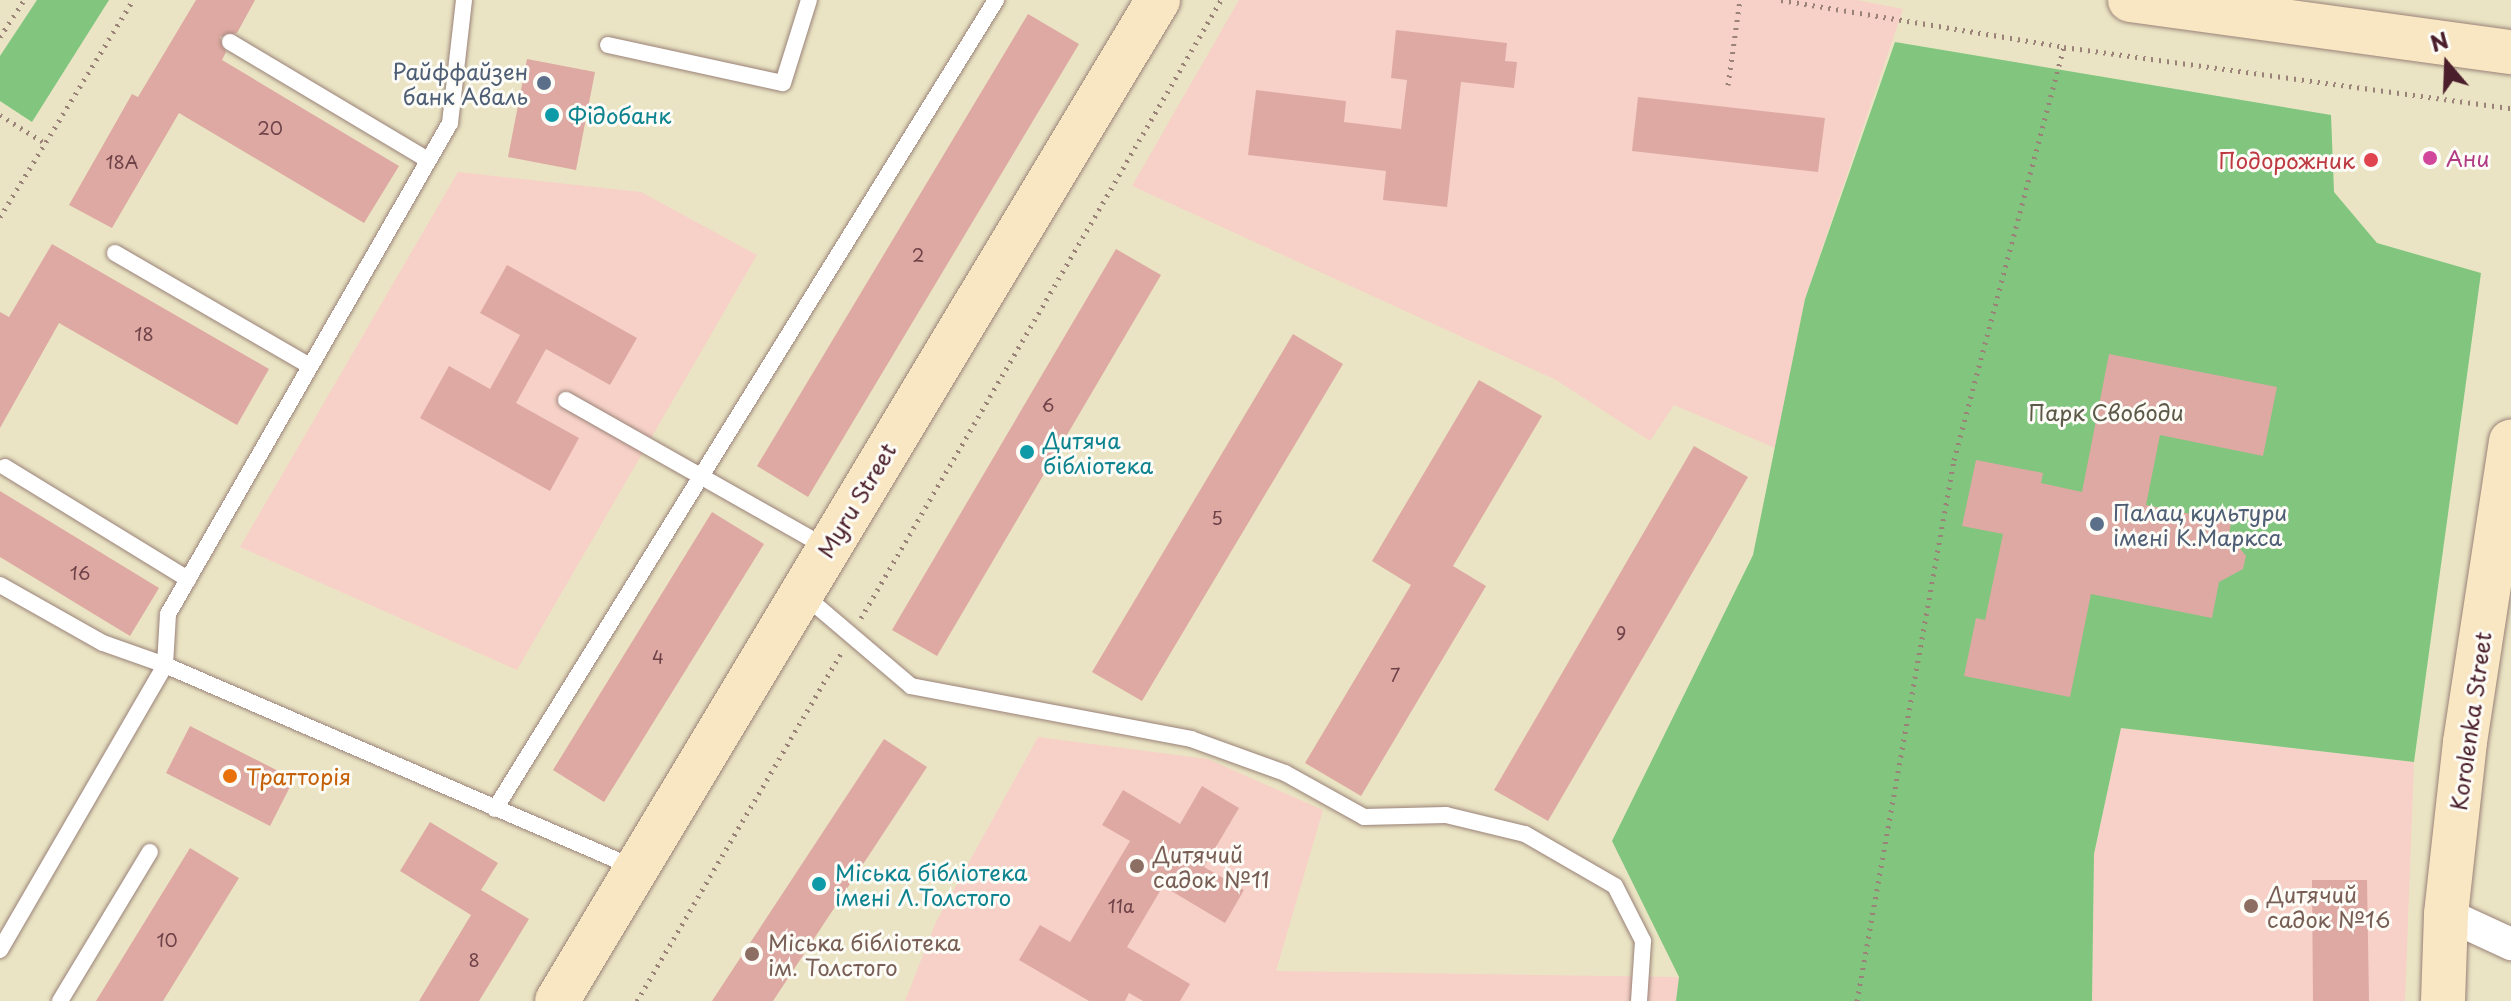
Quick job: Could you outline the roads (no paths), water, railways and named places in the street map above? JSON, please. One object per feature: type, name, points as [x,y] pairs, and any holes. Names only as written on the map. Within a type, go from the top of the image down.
[{"type":"main road","name":"Myru Street","points":[[557,1001],[1158,0]]},
{"type":"main road","points":[[2130,0],[2511,52]]},
{"type":"main road","name":"Korolenka Street","points":[[2443,1001],[2446,914],[2465,742],[2511,442]]},
{"type":"street","points":[[2446,914],[2511,944]]},
{"type":"lane","points":[[0,950],[165,665],[168,614],[450,123],[464,0]]},
{"type":"lane","points":[[608,45],[783,83],[809,0]]},
{"type":"lane","points":[[495,809],[996,0]]},
{"type":"lane","points":[[1148,0],[1158,0]]},
{"type":"lane","points":[[230,42],[428,160]]},
{"type":"lane","points":[[115,253],[310,366]]},
{"type":"lane","points":[[566,400],[699,479],[827,547]]},
{"type":"lane","points":[[5,467],[188,579]]},
{"type":"lane","points":[[0,585],[103,643],[165,665],[636,868]]},
{"type":"lane","points":[[800,592],[911,686],[1191,739],[1285,773],[1364,817],[1446,815],[1525,834],[1615,886],[1643,941],[1639,1001]]},
{"type":"lane","points":[[60,1001],[150,852]]},
{"type":"place","name":"Райффайзен банк Аваль","points":[[544,83]]},
{"type":"place","name":"Фідобанк","points":[[552,115]]},
{"type":"place","name":"Ани","points":[[2430,158]]},
{"type":"place","name":"Подорожник","points":[[2371,160]]},
{"type":"place","name":"Дитяча бібліотека","points":[[1027,452]]},
{"type":"place","name":"Палац культури імені К.Маркса","points":[[2097,524]]},
{"type":"place","name":"Тратторія","points":[[230,776]]},
{"type":"place","name":"Дитячий садок №11","points":[[1137,866]]},
{"type":"place","name":"Міська бібліотека імені Л.Толстого","points":[[819,884]]},
{"type":"place","name":"Дитячий садок №16","points":[[2251,906]]},
{"type":"place","name":"Міська бібліотека ім. Толстого","points":[[752,954]]},
{"type":"park label","name":"Парк Свободи","points":[[2106,412]]}]
